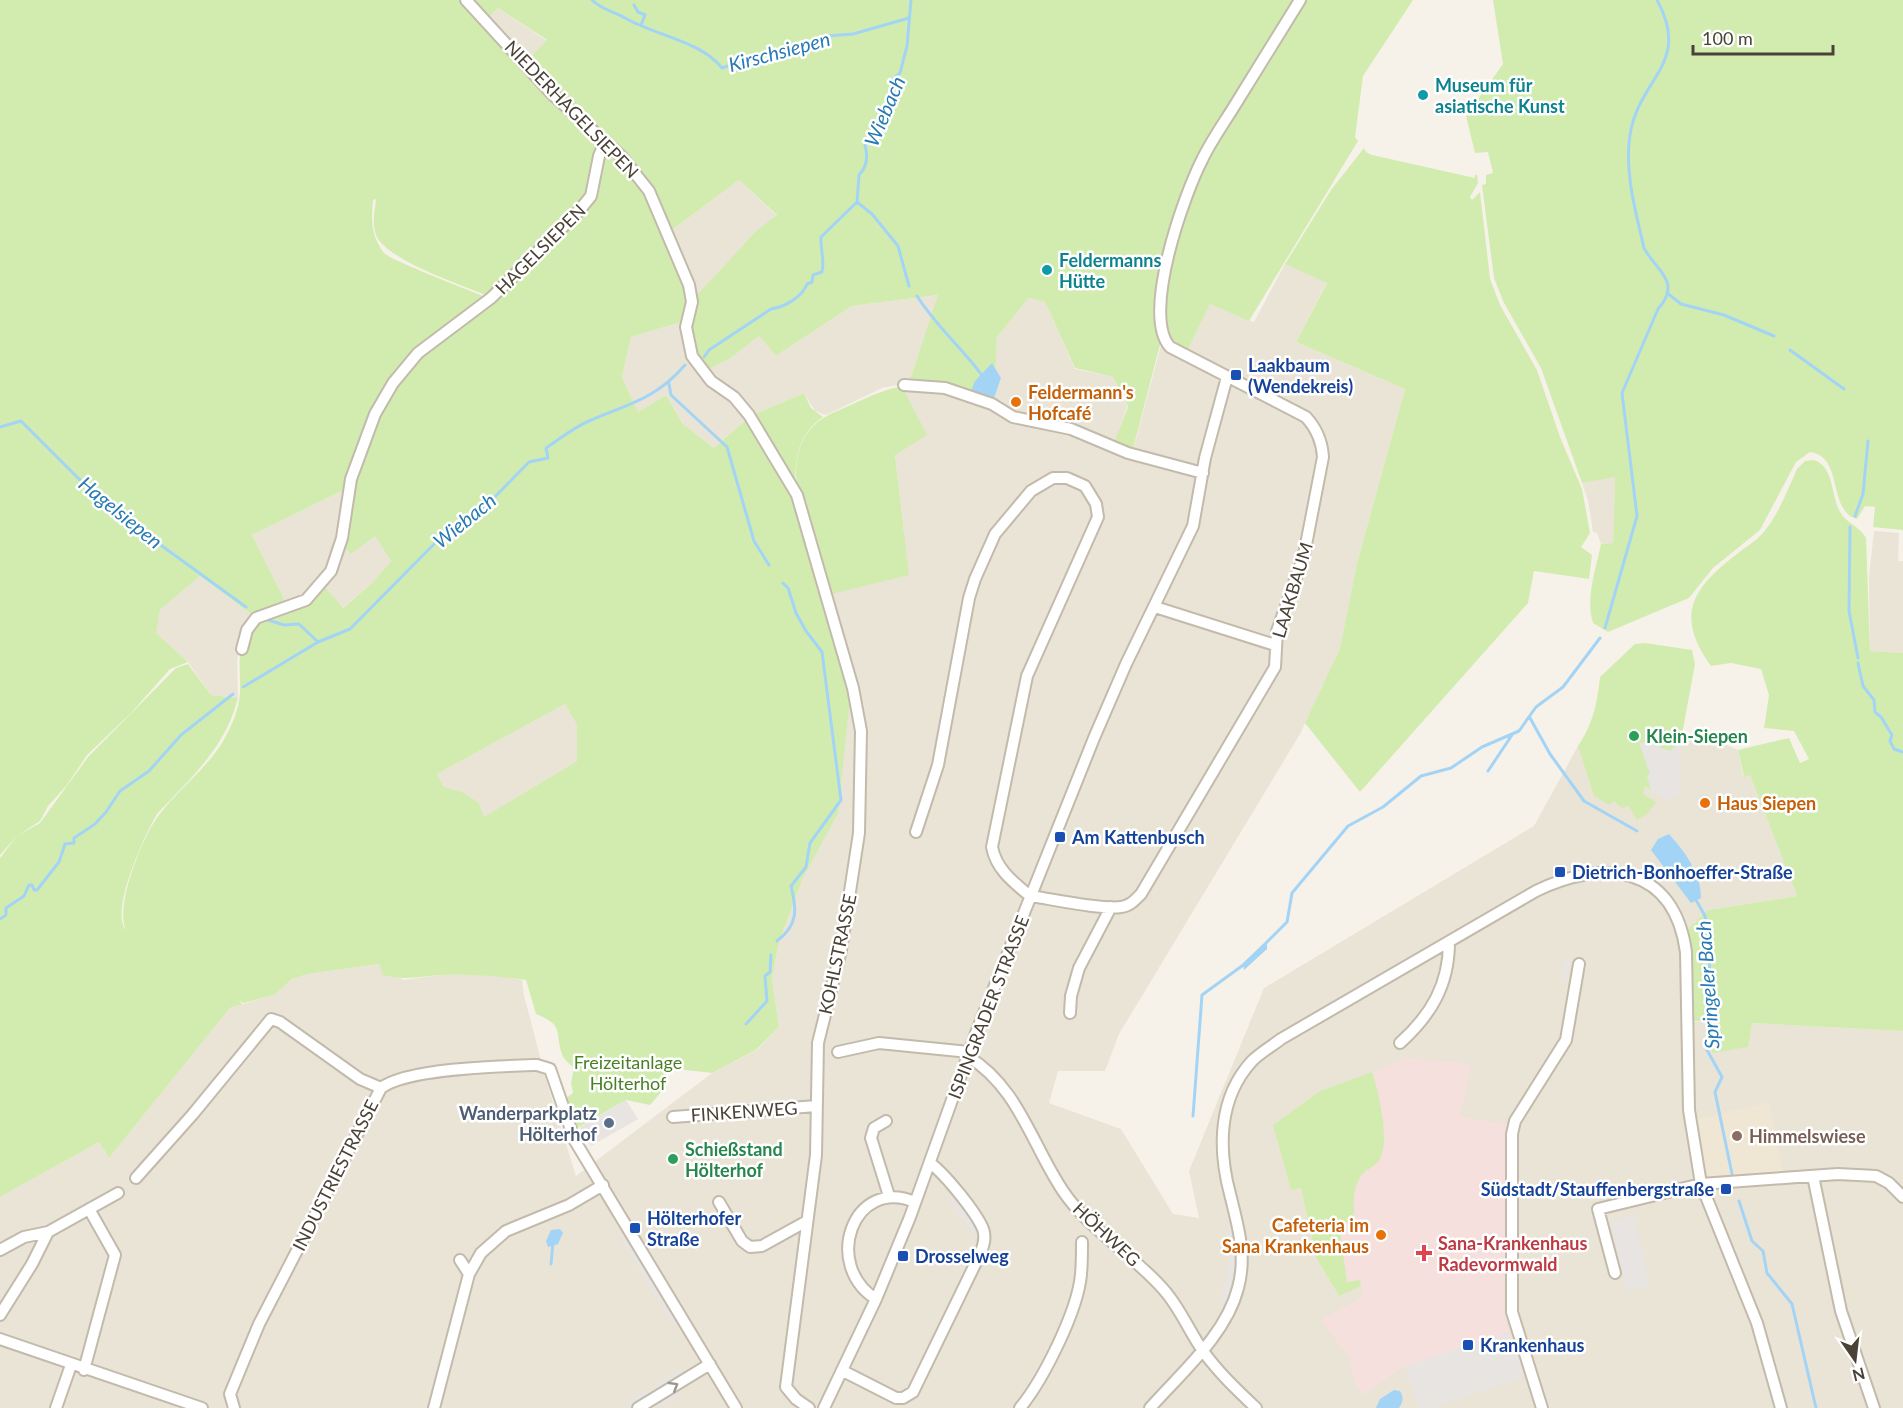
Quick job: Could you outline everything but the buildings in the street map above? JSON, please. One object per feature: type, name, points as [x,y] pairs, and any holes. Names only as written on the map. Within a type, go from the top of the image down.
[{"type":"street","name":"NIEDERHAGELSIEPEN","points":[[466,0],[552,94],[639,175],[657,208],[691,292],[692,302],[686,327],[696,363]]},
{"type":"street","points":[[1227,377],[1170,347],[1164,340],[1159,322],[1161,290],[1188,193],[1202,158],[1300,0]]},
{"type":"street","name":"HAGELSIEPEN","points":[[242,649],[247,630],[256,618],[306,600],[332,571],[342,538],[351,479],[372,420],[393,382],[418,353],[491,298],[578,213],[591,196],[599,156],[605,142]]},
{"type":"street","name":"KOHLSTRASSE","points":[[696,363],[716,386],[740,402],[797,495],[851,678],[861,731],[862,780],[858,843],[843,941],[818,1043],[816,1155],[786,1387],[795,1399],[809,1408]]},
{"type":"street","name":"ISPINGRADER STRASSE","points":[[824,1408],[876,1299],[930,1163],[968,1054],[1121,674],[1193,526],[1200,503],[1203,473],[1227,377]]},
{"type":"street","name":"LAAKBAUM","points":[[1030,896],[1111,907],[1132,903],[1141,894],[1275,667],[1275,645],[1281,616],[1294,587],[1311,528],[1323,446],[1318,433],[1306,417],[1227,377]]},
{"type":"street","points":[[904,385],[945,387],[992,405],[1013,417],[1071,429],[1128,453],[1203,473]]},
{"type":"street","points":[[916,831],[938,765],[975,579],[995,534],[1031,491],[1047,479],[1073,479],[1092,494],[1098,507],[1098,517],[1027,676],[992,847],[998,865],[1030,896]]},
{"type":"street","points":[[1155,607],[1275,645]]},
{"type":"street","points":[[1150,1408],[1202,1349],[1230,1310],[1241,1274],[1240,1230],[1225,1171],[1224,1115],[1237,1083],[1253,1060],[1281,1039],[1536,891],[1583,873],[1618,872],[1648,885],[1659,894],[1678,918],[1685,943],[1689,1110],[1701,1185],[1757,1323],[1781,1408]]},
{"type":"street","points":[[1070,1013],[1071,996],[1079,968],[1111,907]]},
{"type":"street","points":[[1400,1043],[1428,1015],[1439,995],[1449,963],[1449,942]]},
{"type":"street","points":[[1542,1408],[1512,1312],[1512,1134],[1515,1121],[1566,1040],[1579,964]]},
{"type":"street","name":"INDUSTRIESTRASSE","points":[[136,1178],[194,1114],[271,1019],[280,1022],[360,1079],[381,1088],[259,1324],[230,1394],[234,1408]]},
{"type":"street","points":[[838,1052],[879,1043],[968,1054]]},
{"type":"street","name":"HÖHWEG","points":[[968,1054],[983,1065],[997,1080],[1025,1119],[1071,1201],[1135,1259],[1164,1290],[1202,1349],[1225,1378],[1256,1408]]},
{"type":"street","points":[[381,1088],[395,1079],[433,1074],[512,1066],[537,1065],[550,1069],[570,1130],[736,1408]]},
{"type":"street","name":"FINKENWEG","points":[[673,1117],[816,1106]]},
{"type":"street","points":[[886,1121],[874,1128],[871,1138],[889,1196]]},
{"type":"street","points":[[843,1371],[896,1398],[903,1398],[913,1392],[981,1252],[985,1242],[982,1228],[941,1172],[930,1163]]},
{"type":"street","points":[[1615,1273],[1598,1209],[1701,1185],[1859,1174],[1876,1176],[1895,1188],[1903,1197]]},
{"type":"street","points":[[1813,1176],[1841,1311],[1874,1408]]},
{"type":"street","points":[[434,1408],[469,1274],[481,1253],[506,1231],[563,1208],[603,1185]]},
{"type":"street","points":[[0,1250],[24,1237],[48,1232],[118,1193]]},
{"type":"street","points":[[876,1299],[857,1283],[849,1263],[848,1242],[859,1215],[881,1198],[901,1196],[915,1202]]},
{"type":"street","points":[[719,1202],[742,1241],[750,1247],[762,1246],[807,1221]]},
{"type":"street","points":[[84,1370],[115,1255],[89,1209]]},
{"type":"street","points":[[0,1315],[32,1264],[48,1232]]},
{"type":"street","points":[[1020,1408],[1053,1353],[1072,1308],[1081,1276],[1082,1242]]},
{"type":"street","points":[[460,1260],[469,1274]]},
{"type":"street","points":[[0,1339],[84,1370],[202,1408]]},
{"type":"street","points":[[638,1408],[710,1364]]},
{"type":"street","points":[[56,1408],[71,1365]]},
{"type":"shaded area","points":[[498,8],[547,41],[526,62],[488,18]]},
{"type":"shaded area","points":[[739,180],[777,216],[757,230],[693,299],[668,233]]},
{"type":"shaded area","points":[[1285,264],[1327,282],[1296,342],[1405,389],[1357,563],[1340,648],[1300,734],[1119,1034],[1105,1071],[1058,1071],[1049,1103],[1121,1129],[1173,1214],[1199,1218],[1189,1171],[1264,988],[1534,826],[1578,746],[1626,728],[1670,741],[1700,733],[1738,750],[1743,776],[1750,775],[1797,896],[1708,910],[1686,1022],[1713,1021],[1712,1052],[1752,1023],[1903,1031],[1903,1408],[0,1408],[0,1197],[99,1142],[109,1158],[230,1008],[273,995],[292,979],[308,974],[379,964],[403,980],[440,975],[493,975],[522,980],[546,1080],[576,1176],[712,1073],[757,1050],[779,1027],[772,979],[779,942],[803,878],[828,595],[904,532],[895,455],[902,386],[920,385],[994,402],[997,337],[1029,298],[1045,302],[1075,369],[1113,377],[1127,407],[1112,450],[1131,458],[1162,342],[1185,356],[1210,304],[1254,322]],"holes":[[[1301,1187],[1339,1296],[1316,1258]]]},
{"type":"shaded area","points":[[939,295],[909,383],[882,388],[826,415],[815,411],[804,393],[750,416],[714,448],[684,425],[666,395],[638,412],[622,377],[631,337],[685,321],[703,372],[731,358],[759,336],[776,356],[852,306]]},
{"type":"shaded area","points":[[1615,476],[1613,543],[1601,544],[1597,533],[1593,532],[1588,500],[1582,483]]},
{"type":"shaded area","points":[[348,488],[391,561],[372,583],[342,608],[323,585],[288,607],[252,535]]},
{"type":"shaded area","points":[[1874,531],[1899,533],[1898,561],[1903,561],[1903,653],[1870,651],[1869,576]]},
{"type":"shaded area","points":[[200,576],[255,617],[237,659],[238,698],[211,695],[188,662],[155,633],[160,610]]},
{"type":"shaded area","points":[[565,704],[577,725],[577,761],[483,818],[444,787],[437,774]]},
{"type":"shaded area","points":[[1681,740],[1680,793],[1670,801],[1651,791],[1647,776],[1650,774],[1639,743],[1647,742],[1670,751]]},
{"type":"shaded area","points":[[1564,957],[1572,958],[1567,980],[1560,978]]},
{"type":"shaded area","name":"Sana-Krankenhaus Radevormwald","points":[[1408,1058],[1471,1064],[1460,1117],[1507,1124],[1504,1314],[1524,1377],[1432,1408],[1419,1408],[1405,1366],[1363,1395],[1353,1379],[1350,1358],[1321,1320],[1364,1296],[1360,1280],[1347,1283],[1339,1225],[1354,1219],[1353,1199],[1356,1186],[1362,1175],[1379,1161],[1385,1144],[1377,1086],[1372,1072]]},
{"type":"shaded area","name":"Wanderparkplatz Hölterhof","points":[[626,1100],[638,1119],[591,1146],[580,1127]]},
{"type":"shaded area","name":"Himmelswiese","points":[[1769,1102],[1783,1173],[1711,1178],[1703,1169],[1696,1120]]},
{"type":"shaded area","points":[[955,1196],[980,1231],[974,1235],[949,1200]]},
{"type":"shaded area","points":[[1633,1215],[1650,1285],[1627,1291],[1610,1221]]},
{"type":"shaded area","points":[[1234,1226],[1237,1254],[1236,1277],[1226,1305],[1219,1302],[1229,1266],[1227,1227]]},
{"type":"shaded area","points":[[624,1230],[681,1324],[672,1324],[619,1236]]},
{"type":"shaded area","points":[[1509,1332],[1524,1377],[1432,1408],[1419,1408],[1405,1366]]},
{"type":"shaded area","points":[[681,1369],[682,1375],[656,1391],[655,1384]]},
{"type":"shaded area","points":[[648,1389],[652,1394],[628,1408],[626,1401]]},
{"type":"shaded area","points":[[678,1389],[681,1395],[662,1406],[656,1402]]},
{"type":"green space","name":"Freizeitanlage Hölterhof","points":[[0,0],[464,0],[518,56],[550,94],[603,141],[595,163],[590,195],[606,144],[638,175],[656,208],[687,285],[691,301],[685,321],[631,337],[622,377],[638,412],[666,395],[683,424],[714,448],[749,417],[796,496],[851,689],[838,813],[803,878],[779,942],[772,979],[779,1027],[756,1050],[712,1073],[669,1068],[662,1091],[650,1105],[626,1100],[577,1128],[566,1098],[573,1093],[571,1083],[574,1068],[563,1056],[555,1026],[536,1014],[526,980],[463,975],[399,978],[383,975],[379,964],[308,974],[292,979],[274,995],[244,1003],[238,1000],[243,1004],[230,1008],[109,1158],[99,1142],[0,1197],[0,858],[17,836],[0,855]],"holes":[[[590,195],[579,212],[490,299],[390,257],[380,247],[374,234],[372,221],[373,200],[376,199],[374,228],[384,246],[411,264],[491,297],[577,212]],[[350,487],[342,545],[351,554],[375,536],[391,561],[372,583],[343,608],[323,585],[303,604],[266,614],[250,626],[240,654],[239,701],[232,723],[215,753],[166,806],[145,838],[157,814],[193,776],[215,748],[224,734],[238,698],[211,695],[188,664],[176,668],[88,757],[40,823],[17,836],[40,821],[48,806],[67,785],[87,755],[131,713],[170,669],[188,662],[156,633],[160,610],[200,576],[255,617],[288,607],[252,535]],[[565,704],[577,725],[577,761],[484,817],[479,803],[462,792],[444,787],[437,774]],[[145,838],[138,854],[124,905],[123,919],[126,930],[122,921],[125,891],[137,855]]]},
{"type":"green space","points":[[469,0],[1298,0],[1202,156],[1165,264],[1155,308],[1161,341],[1132,453],[1113,445],[1128,407],[1113,377],[1075,368],[1045,302],[1029,298],[997,337],[994,402],[909,383],[938,295],[852,306],[776,356],[759,336],[731,358],[703,372],[689,340],[693,299],[757,230],[777,215],[739,180],[668,233],[650,189],[526,62],[547,40],[498,8],[488,18]]},
{"type":"green space","points":[[1301,0],[1413,0],[1363,76],[1355,137],[1358,141],[1249,321],[1210,304],[1187,352],[1171,342],[1164,332],[1168,266],[1203,160]]},
{"type":"green space","points":[[1493,0],[1903,0],[1903,530],[1873,527],[1875,507],[1865,506],[1857,519],[1848,514],[1842,506],[1827,463],[1821,456],[1810,452],[1796,462],[1760,530],[1713,568],[1689,598],[1608,632],[1593,623],[1591,594],[1601,544],[1613,543],[1615,477],[1582,483],[1541,368],[1504,303],[1494,278],[1482,185],[1486,184],[1486,175],[1493,173],[1488,152],[1475,153],[1466,116],[1503,64]]},
{"type":"green space","points":[[1364,148],[1372,155],[1475,178],[1477,175],[1478,183],[1470,197],[1472,200],[1480,192],[1490,279],[1500,305],[1537,370],[1560,437],[1582,489],[1590,533],[1581,547],[1592,555],[1589,579],[1534,571],[1528,603],[1360,792],[1305,723],[1340,648],[1357,563],[1405,389],[1296,342],[1327,283],[1285,264],[1331,190]]},
{"type":"green space","points":[[902,386],[927,435],[895,455],[909,575],[828,595],[799,501],[796,476],[798,453],[808,433],[825,417],[876,394]]},
{"type":"green space","points":[[804,393],[811,408],[823,417],[814,424],[802,441],[797,460],[796,492],[750,416]]},
{"type":"green space","points":[[1814,460],[1829,475],[1839,510],[1866,538],[1870,651],[1903,653],[1903,1031],[1752,1023],[1748,1047],[1712,1053],[1713,1021],[1690,1021],[1686,931],[1708,910],[1797,896],[1750,775],[1744,777],[1738,750],[1789,738],[1800,763],[1809,759],[1794,731],[1764,728],[1769,695],[1761,669],[1731,663],[1711,666],[1693,632],[1691,618],[1693,604],[1708,579],[1756,540],[1768,527],[1797,469],[1805,461]]},
{"type":"green space","name":"Klein-Siepen","points":[[1645,643],[1692,650],[1695,664],[1681,740],[1680,793],[1670,801],[1645,786],[1643,794],[1656,802],[1647,814],[1637,820],[1629,806],[1622,808],[1614,801],[1609,805],[1594,796],[1578,746],[1594,713],[1600,677],[1635,644]]},
{"type":"green space","points":[[1372,1072],[1384,1128],[1383,1150],[1380,1159],[1359,1179],[1354,1196],[1354,1219],[1339,1225],[1347,1282],[1360,1280],[1361,1286],[1339,1296],[1316,1258],[1301,1188],[1291,1190],[1273,1125],[1320,1091]]},
{"type":"water","points":[[992,363],[1001,378],[994,398],[971,391],[975,381]]},
{"type":"water","points":[[1669,834],[1686,856],[1698,880],[1701,898],[1691,903],[1651,850],[1658,839]]},
{"type":"water","points":[[1263,944],[1267,944],[1267,949],[1244,970],[1243,963]]},
{"type":"water","points":[[560,1229],[563,1233],[558,1244],[548,1247],[546,1241],[551,1230]]},
{"type":"water","points":[[1394,1390],[1400,1391],[1402,1395],[1399,1408],[1376,1408],[1380,1399]]},
{"type":"waterway","name":"Kirschsiepen","points":[[592,0],[637,24],[702,51],[722,68],[766,53],[808,42],[817,43],[827,36],[853,34],[909,18]]},
{"type":"waterway","name":"Wiebach","points":[[704,357],[709,350],[771,309],[792,301],[805,289],[807,284],[812,282],[813,275],[822,272],[821,237],[857,202],[859,175],[866,161],[865,145],[876,139],[893,96],[893,79],[900,73],[907,46],[911,0]]},
{"type":"waterway","points":[[1605,628],[1637,516],[1622,393],[1668,291],[1664,276],[1644,248],[1632,192],[1629,163],[1630,135],[1635,115],[1660,70],[1669,40],[1666,22],[1657,0]]},
{"type":"waterway","points":[[634,5],[638,12],[645,15],[641,25]]},
{"type":"waterway","points":[[857,202],[872,214],[898,246],[909,286]]},
{"type":"waterway","points":[[1667,293],[1681,304],[1724,315],[1774,336]]},
{"type":"waterway","points":[[917,296],[984,378]]},
{"type":"waterway","points":[[1790,350],[1844,389]]},
{"type":"waterway","name":"Wiebach","points":[[243,687],[318,642],[350,629],[449,529],[483,509],[529,462],[548,458],[546,448],[583,424],[652,393],[685,365]]},
{"type":"waterway","points":[[669,384],[671,395],[727,447],[754,541],[769,565]]},
{"type":"waterway","name":"Hagelsiepen","points":[[0,427],[21,421],[79,479],[140,530],[246,607]]},
{"type":"waterway","points":[[1855,516],[1863,494],[1868,441]]},
{"type":"waterway","points":[[1850,527],[1849,611],[1858,658]]},
{"type":"waterway","points":[[777,941],[792,923],[795,910],[791,886],[806,867],[810,843],[841,800],[822,652],[806,631],[796,613],[788,588],[783,583]]},
{"type":"waterway","name":"Hagelsiepen","points":[[268,620],[284,625],[299,624],[318,642]]},
{"type":"waterway","points":[[1263,946],[1287,922],[1292,893],[1348,826],[1383,807],[1421,776],[1451,768],[1482,747],[1519,731],[1536,707],[1563,687],[1600,638]]},
{"type":"waterway","points":[[1858,663],[1863,686],[1874,700],[1875,712],[1881,717],[1892,735],[1890,741],[1894,749],[1903,752]]},
{"type":"waterway","name":"Wiebach","points":[[0,919],[6,915],[6,908],[24,896],[29,885],[37,890],[59,862],[65,844],[74,843],[74,838],[95,824],[106,812],[120,791],[149,771],[181,735],[233,694]]},
{"type":"waterway","name":"Springeler Bach","points":[[1530,718],[1550,754],[1584,801],[1637,831]]},
{"type":"waterway","points":[[1488,771],[1512,735]]},
{"type":"waterway","name":"Springeler Bach","points":[[1696,900],[1705,916],[1709,952],[1711,1011],[1707,1050],[1722,1077],[1715,1092],[1732,1174]]},
{"type":"waterway","points":[[746,1024],[767,1001],[765,976],[770,972],[771,955]]},
{"type":"waterway","points":[[1193,1116],[1202,995],[1246,963]]},
{"type":"waterway","name":"Springeler Bach","points":[[1739,1201],[1752,1241],[1763,1251],[1767,1273],[1792,1304],[1816,1408]]},
{"type":"waterway","points":[[551,1264],[553,1242]]},
{"type":"place","name":"Museum für asiatische Kunst","points":[[1423,95]]},
{"type":"place","name":"Feldermanns Hütte","points":[[1047,270]]},
{"type":"place","name":"Laakbaum (Wendekreis)","points":[[1236,375]]},
{"type":"place","name":"Feldermann's Hofcafé","points":[[1016,402]]},
{"type":"place","name":"Klein-Siepen","points":[[1634,736]]},
{"type":"place","name":"Haus Siepen","points":[[1705,803]]},
{"type":"place","name":"Am Kattenbusch","points":[[1060,837]]},
{"type":"place","name":"Dietrich-Bonhoeffer-Straße","points":[[1560,872]]},
{"type":"place","name":"Wanderparkplatz Hölterhof","points":[[609,1123]]},
{"type":"place","name":"Himmelswiese","points":[[1737,1136]]},
{"type":"place","name":"Schießstand Hölterhof","points":[[673,1159]]},
{"type":"place","name":"Südstadt/Stauffenbergstraße","points":[[1726,1189]]},
{"type":"place","name":"Hölterhofer Straße","points":[[635,1228]]},
{"type":"place","name":"Cafeteria im Sana Krankenhaus","points":[[1381,1235]]},
{"type":"place","name":"Sana-Krankenhaus Radevormwald","points":[[1424,1253]]},
{"type":"place","name":"Drosselweg","points":[[903,1256]]},
{"type":"place","name":"Krankenhaus","points":[[1468,1345]]}]
